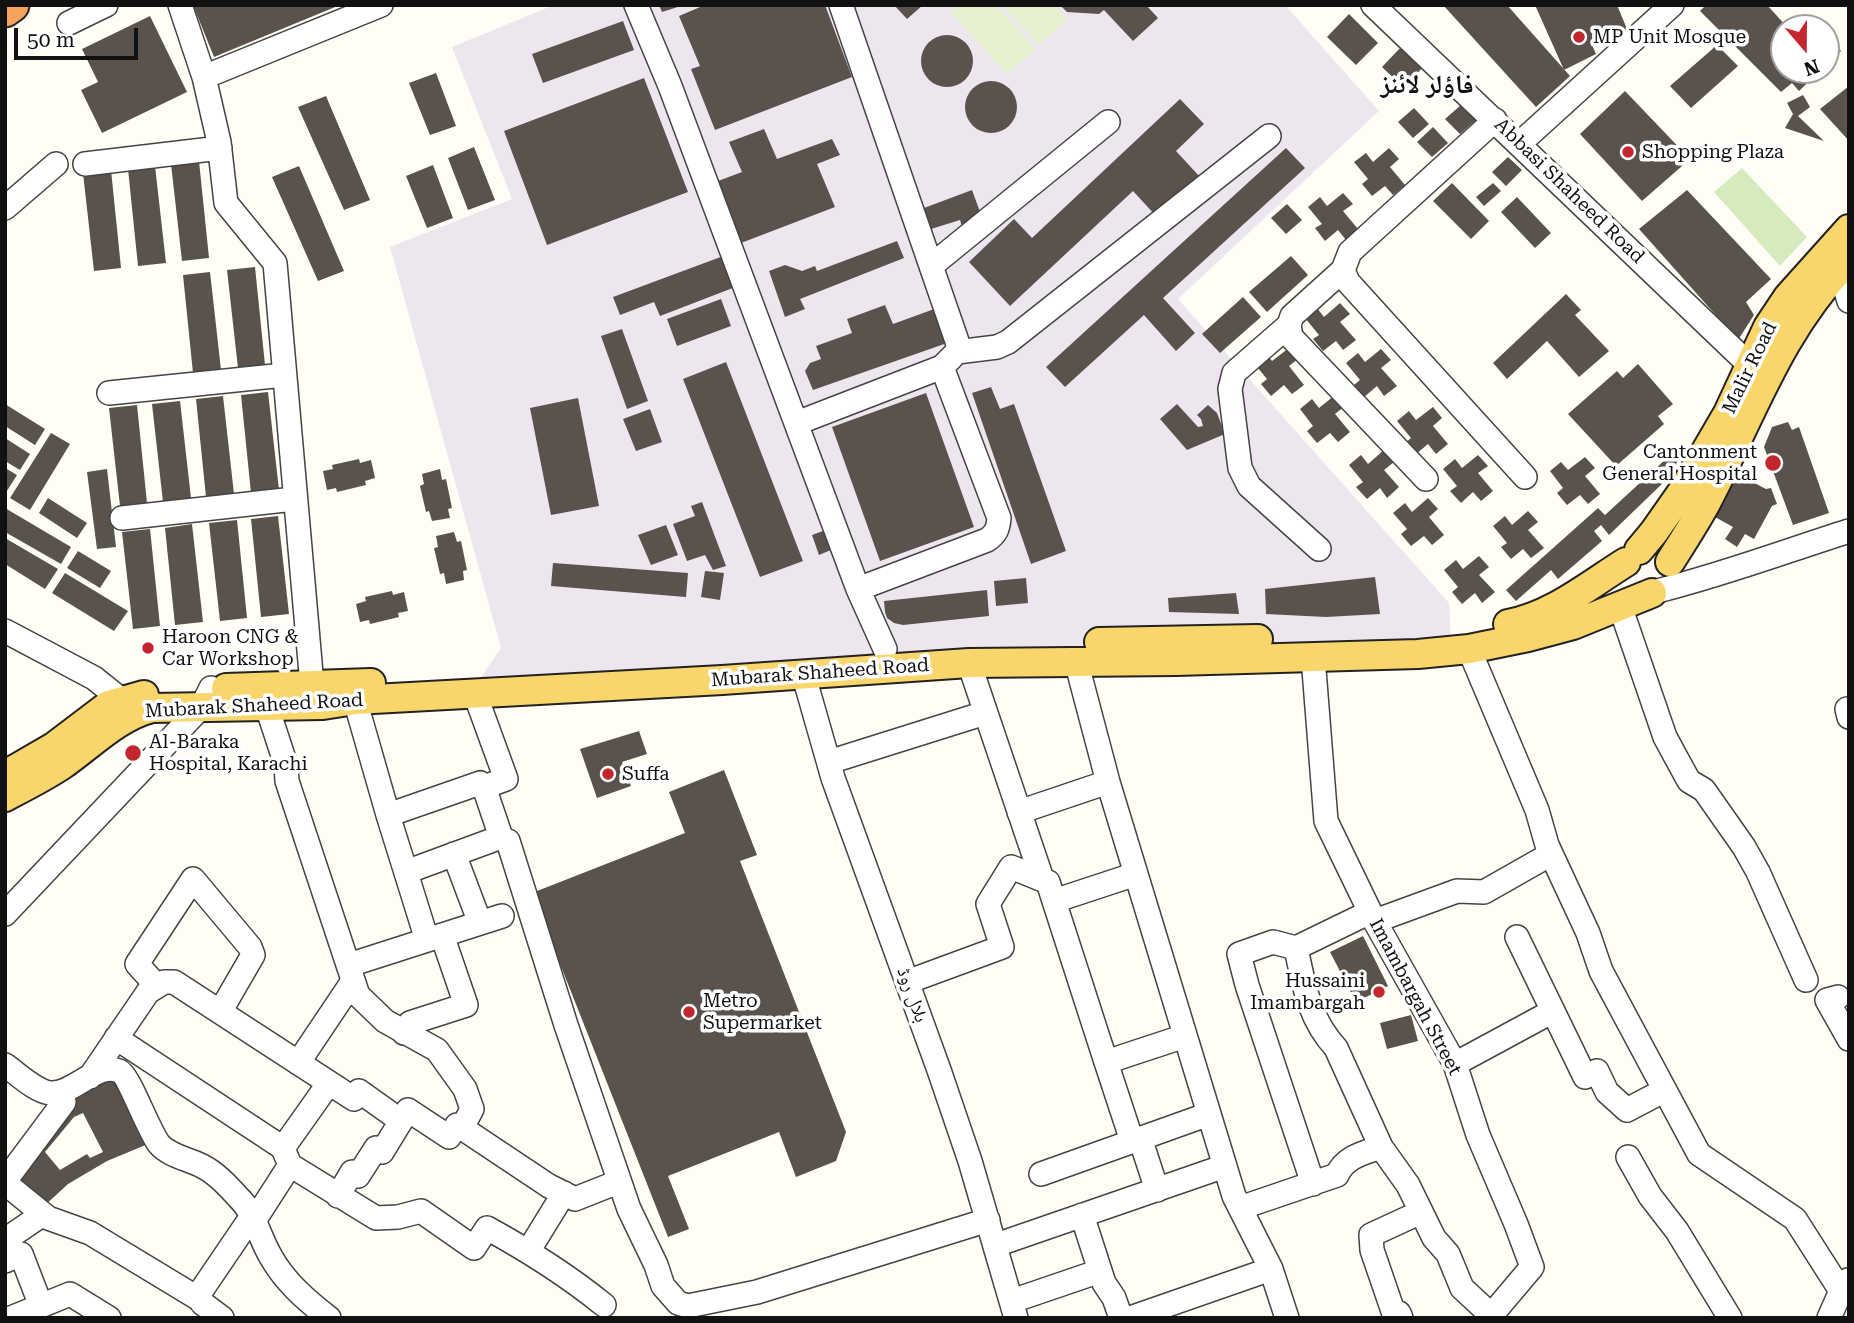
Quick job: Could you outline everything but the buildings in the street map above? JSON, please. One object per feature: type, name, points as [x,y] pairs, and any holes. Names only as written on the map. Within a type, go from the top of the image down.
[{"type":"highway","points":[[5,10],[12,5]]},
{"type":"main road","name":"Malir Road","points":[[1663,578],[1705,503],[1756,372],[1768,327],[1788,297],[1849,229]]},
{"type":"main road","name":"Malir Road","points":[[1632,556],[1654,532],[1682,492],[1728,413],[1756,372],[1844,264]]},
{"type":"main road","points":[[1646,547],[1660,551],[1663,578],[1639,592],[1628,583],[1625,569],[1632,556],[1646,547]]},
{"type":"main road","name":"Mubarak Shaheed Road","points":[[206,697],[312,685],[427,680],[485,674],[639,669],[885,649],[1030,642],[1412,637],[1449,634],[1513,624],[1536,617],[1573,596],[1632,556]]},
{"type":"main road","name":"Mubarak Shaheed Road","points":[[5,775],[55,746],[95,713],[130,706],[173,691],[267,707],[969,663],[1418,654],[1469,649],[1573,625],[1620,606],[1663,578]]},
{"type":"main road","name":"Mubarak Shaheed Road","points":[[5,797],[60,766],[119,722],[130,706]]},
{"type":"street","points":[[69,23],[106,5]]},
{"type":"street","points":[[180,5],[205,77],[220,148],[226,203],[275,263],[312,685]]},
{"type":"street","points":[[205,77],[381,5]]},
{"type":"street","points":[[636,5],[670,86],[858,589],[885,649]]},
{"type":"street","points":[[841,5],[958,344],[949,360],[999,518],[999,527],[987,540],[858,589]]},
{"type":"street","name":"Abbasi Shaheed Road","points":[[1373,5],[1756,372]]},
{"type":"street","points":[[1520,144],[1672,5]]},
{"type":"street","points":[[1426,479],[1291,337],[1289,325],[1292,316],[1343,270],[1350,252],[1495,120]]},
{"type":"street","points":[[931,266],[1108,122]]},
{"type":"street","points":[[797,422],[949,360],[1008,342],[1269,136]]},
{"type":"street","points":[[85,164],[220,148]]},
{"type":"street","points":[[5,208],[56,164]]},
{"type":"street","points":[[1844,264],[1849,301]]},
{"type":"street","points":[[1343,270],[1348,282],[1525,477]]},
{"type":"street","points":[[1289,325],[1234,373],[1230,389],[1240,468],[1249,486],[1319,549]]},
{"type":"street","points":[[109,393],[284,375]]},
{"type":"street","points":[[122,518],[294,499]]},
{"type":"street","points":[[1663,578],[1713,577],[1849,531]]},
{"type":"street","points":[[1620,606],[1665,737],[1689,780],[1704,790],[1744,847],[1758,872],[1806,980]]},
{"type":"street","points":[[5,631],[94,678],[130,706]]},
{"type":"street","points":[[1469,649],[1537,810],[1551,854],[1588,933],[1601,971],[1699,1154],[1795,1219],[1845,1285],[1829,1318]]},
{"type":"street","name":"Imambargah Street","points":[[1313,657],[1326,821],[1373,916],[1455,1064],[1478,1135],[1532,1267],[1490,1317]]},
{"type":"street","points":[[1076,661],[1108,782],[1225,1166],[1240,1208],[1271,1269],[1280,1316]]},
{"type":"street","points":[[969,663],[1042,879]]},
{"type":"street","name":"بلال روڈ","points":[[803,673],[829,762],[939,1070],[1014,1309]]},
{"type":"street","points":[[475,694],[506,779],[484,787]]},
{"type":"street","points":[[5,914],[206,697]]},
{"type":"street","points":[[355,700],[406,872],[466,1005],[410,1023],[404,1033]]},
{"type":"street","points":[[267,707],[286,765],[287,781],[358,995],[369,1008],[404,1033],[436,1049],[465,1089],[472,1109],[462,1128]]},
{"type":"street","points":[[829,762],[985,713]]},
{"type":"street","points":[[1019,812],[1108,782]]},
{"type":"street","points":[[388,815],[480,783],[484,787],[500,837],[406,872]]},
{"type":"street","points":[[508,841],[618,1182],[663,1286],[672,1298],[688,1307],[757,1292],[988,1220]]},
{"type":"street","points":[[298,1063],[351,973],[435,937],[491,919],[454,854]]},
{"type":"street","points":[[1313,1184],[1239,954],[1273,942],[1296,948],[1373,916],[1457,891],[1484,892],[1551,854]]},
{"type":"street","points":[[907,982],[1002,947],[988,904],[1011,867],[1048,881],[1106,1062],[1157,1190]]},
{"type":"street","points":[[1055,901],[1136,874]]},
{"type":"street","points":[[156,985],[136,964],[192,879],[250,947],[253,955],[220,1012]]},
{"type":"street","points":[[1517,937],[1585,1077],[1597,1071],[1607,1092],[1627,1110],[1665,1090]]},
{"type":"street","points":[[1296,948],[1311,1013],[1323,1035],[1336,1048],[1381,1147],[1408,1185],[1434,1238],[1448,1254],[1462,1288],[1490,1317]]},
{"type":"street","points":[[90,1077],[140,1003],[156,985],[174,982],[354,1099],[359,1091],[401,1121]]},
{"type":"street","points":[[1838,997],[1827,1000],[1849,1039]]},
{"type":"street","points":[[1455,1064],[1553,1011]]},
{"type":"street","points":[[1106,1062],[1185,1036]]},
{"type":"street","points":[[116,1038],[338,1195],[376,1218],[398,1217],[421,1211],[474,1248],[487,1228],[529,1250],[604,1305]]},
{"type":"street","points":[[5,1065],[41,1090],[52,1093],[65,1091],[107,1068],[120,1071],[126,1077],[158,1143],[164,1149],[204,1167],[240,1199],[253,1218],[272,1259],[288,1281],[329,1318]]},
{"type":"street","points":[[198,1306],[199,1294],[253,1218],[329,1083]]},
{"type":"street","points":[[64,1102],[5,1182],[43,1214],[59,1223],[90,1233],[198,1306],[222,1318]]},
{"type":"street","points":[[338,1195],[352,1172],[358,1176],[376,1148],[382,1152],[408,1110],[449,1138],[457,1125],[575,1199],[618,1182]]},
{"type":"street","points":[[1041,1174],[1209,1114]]},
{"type":"street","points":[[1240,1208],[1337,1175],[1341,1166],[1353,1158],[1381,1147]]},
{"type":"street","points":[[1628,1157],[1650,1196],[1677,1231],[1730,1318]]},
{"type":"street","points":[[996,1245],[1225,1166]]},
{"type":"street","points":[[529,1250],[564,1194]]},
{"type":"street","points":[[1401,1318],[1399,1313],[1394,1314],[1372,1250],[1371,1234],[1422,1212]]},
{"type":"street","points":[[5,1240],[43,1214]]},
{"type":"street","points":[[1082,1215],[1100,1270],[1121,1318]]},
{"type":"street","points":[[5,1261],[21,1254],[41,1306]]},
{"type":"street","points":[[1130,1318],[1271,1269]]},
{"type":"street","points":[[1014,1309],[1100,1270]]},
{"type":"street","points":[[11,1318],[70,1294],[109,1318]]},
{"type":"shaded area","points":[[554,5],[1285,5],[1379,111],[1178,299],[1449,603],[1451,640],[884,655],[475,686],[501,648],[390,247],[512,199],[452,47]]},
{"type":"green space","points":[[959,5],[996,5],[1036,49],[1007,74],[951,13]]},
{"type":"green space","points":[[1002,5],[1054,5],[1067,19],[1039,45]]},
{"type":"green space","points":[[1742,168],[1807,237],[1780,266],[1714,192]]},
{"type":"place","name":"MP Unit Mosque","points":[[1579,37]]},
{"type":"place","name":"Shopping Plaza","points":[[1628,152]]},
{"type":"place","name":"Cantonment General Hospital","points":[[1773,463]]},
{"type":"place","name":"Haroon CNG & Car Workshop","points":[[148,648]]},
{"type":"place","name":"Al-Baraka Hospital, Karachi","points":[[133,753]]},
{"type":"place","name":"Suffa","points":[[608,774]]},
{"type":"place","name":"Hussaini Imambargah","points":[[1379,992]]},
{"type":"place","name":"Metro Supermarket","points":[[689,1012]]},
{"type":"district","name":"فاؤلر لائنز","points":[[1427,85]]}]
